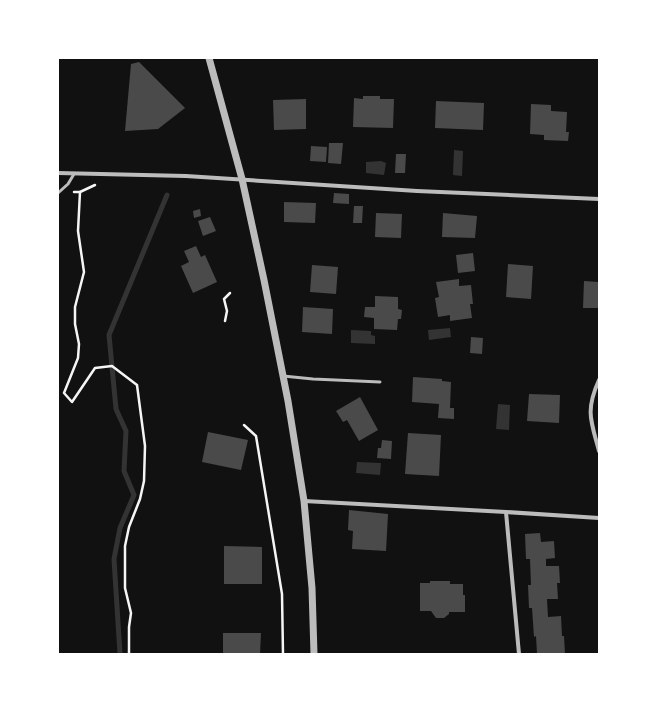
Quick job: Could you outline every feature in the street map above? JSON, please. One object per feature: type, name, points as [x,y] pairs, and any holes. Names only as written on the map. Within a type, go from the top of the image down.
[{"type":"street","points":[[209,58],[242,179],[283,376],[304,501],[312,588],[314,654]]},
{"type":"street","points":[[58,174],[154,175],[242,179],[417,191],[599,199]]},
{"type":"street","points":[[599,380],[591,400],[590,411],[599,451]]},
{"type":"street","points":[[304,501],[599,518]]},
{"type":"street","points":[[506,512],[519,654]]},
{"type":"lane","points":[[59,193],[68,184],[74,174]]},
{"type":"lane","points":[[283,376],[380,382]]},
{"type":"path","points":[[59,193],[80,192],[99,183]]},
{"type":"path","points":[[80,192],[78,231],[84,272],[75,307],[75,324],[79,344],[78,358],[64,394],[72,402],[95,368],[112,366],[138,385],[144,433],[144,481],[140,499],[129,528],[125,546],[125,588],[131,613],[129,627],[129,654]]},
{"type":"path","points":[[225,321],[227,310],[224,300],[230,293]]},
{"type":"path","points":[[244,425],[256,436],[282,594],[283,654]]},
{"type":"shaded area","points":[[454,150],[463,151],[462,176],[453,175]]},
{"type":"shaded area","points":[[381,161],[386,163],[384,175],[366,173],[366,162]]},
{"type":"shaded area","points":[[450,328],[451,337],[429,340],[428,330]]},
{"type":"shaded area","points":[[351,330],[371,331],[371,335],[375,336],[375,344],[351,343]]},
{"type":"shaded area","points":[[498,404],[510,405],[509,430],[496,429]]},
{"type":"shaded area","points":[[357,462],[381,463],[380,475],[356,473]]},
{"type":"building","points":[[139,62],[185,108],[158,129],[125,131],[131,64]]},
{"type":"building","points":[[363,96],[380,96],[380,99],[394,99],[393,128],[353,127],[354,98],[363,99]]},
{"type":"building","points":[[306,99],[306,129],[274,130],[273,100]]},
{"type":"building","points":[[436,101],[484,103],[483,130],[435,128]]},
{"type":"building","points":[[531,104],[551,105],[551,111],[567,112],[566,132],[569,132],[568,141],[544,140],[544,135],[530,134]]},
{"type":"building","points":[[329,143],[343,143],[341,164],[328,163]]},
{"type":"building","points":[[311,146],[327,147],[326,162],[310,161]]},
{"type":"building","points":[[396,154],[406,154],[405,173],[395,173]]},
{"type":"building","points":[[334,193],[349,194],[349,204],[333,203]]},
{"type":"building","points":[[284,202],[316,203],[315,223],[284,222]]},
{"type":"building","points":[[354,206],[363,206],[362,223],[353,223]]},
{"type":"building","points":[[200,209],[201,216],[194,218],[193,211]]},
{"type":"building","points":[[376,213],[402,214],[401,238],[375,237]]},
{"type":"building","points":[[443,213],[477,216],[475,238],[442,237]]},
{"type":"building","points":[[210,217],[216,231],[203,236],[198,221]]},
{"type":"building","points":[[196,246],[201,257],[205,255],[217,282],[193,293],[181,266],[189,262],[184,251]]},
{"type":"building","points":[[473,253],[475,271],[458,273],[456,255]]},
{"type":"building","points":[[508,264],[533,266],[531,299],[506,297]]},
{"type":"building","points":[[312,265],[338,267],[336,294],[310,292]]},
{"type":"building","points":[[459,279],[459,286],[471,285],[473,304],[470,304],[472,318],[450,321],[450,315],[438,317],[435,298],[439,297],[436,282]]},
{"type":"building","points":[[584,281],[599,282],[599,308],[583,308]]},
{"type":"building","points":[[375,296],[398,297],[398,309],[402,310],[401,319],[398,319],[397,330],[374,329],[374,318],[364,317],[365,307],[375,307]]},
{"type":"building","points":[[303,307],[333,309],[332,334],[302,332]]},
{"type":"building","points":[[471,337],[483,338],[482,354],[470,353]]},
{"type":"building","points":[[413,377],[442,379],[442,381],[451,382],[450,408],[454,408],[454,419],[438,418],[439,404],[412,402]]},
{"type":"building","points":[[529,394],[560,395],[559,423],[527,421]]},
{"type":"building","points":[[360,397],[378,430],[359,441],[347,420],[343,422],[336,411]]},
{"type":"building","points":[[208,432],[248,440],[241,470],[202,462]]},
{"type":"building","points":[[408,433],[441,435],[439,476],[405,474]]},
{"type":"building","points":[[382,440],[392,441],[391,459],[377,458],[378,448],[381,448]]},
{"type":"building","points":[[349,510],[388,514],[386,551],[352,549],[353,531],[348,530]]},
{"type":"building","points":[[540,533],[541,542],[554,541],[555,558],[546,559],[546,566],[559,566],[560,583],[557,583],[558,599],[547,599],[548,617],[561,616],[565,654],[537,654],[532,608],[529,608],[528,585],[531,585],[530,559],[526,559],[525,534]]},
{"type":"building","points":[[224,546],[262,547],[262,584],[224,584]]},
{"type":"building","points":[[430,581],[450,581],[450,584],[463,584],[463,595],[465,595],[465,612],[449,612],[449,614],[444,618],[436,618],[431,611],[420,611],[420,583],[430,583]]},
{"type":"building","points":[[223,633],[261,633],[260,654],[223,654]]},
{"type":"waterway","points":[[120,654],[114,559],[120,528],[134,495],[124,471],[126,431],[116,409],[109,335],[167,195]]}]
